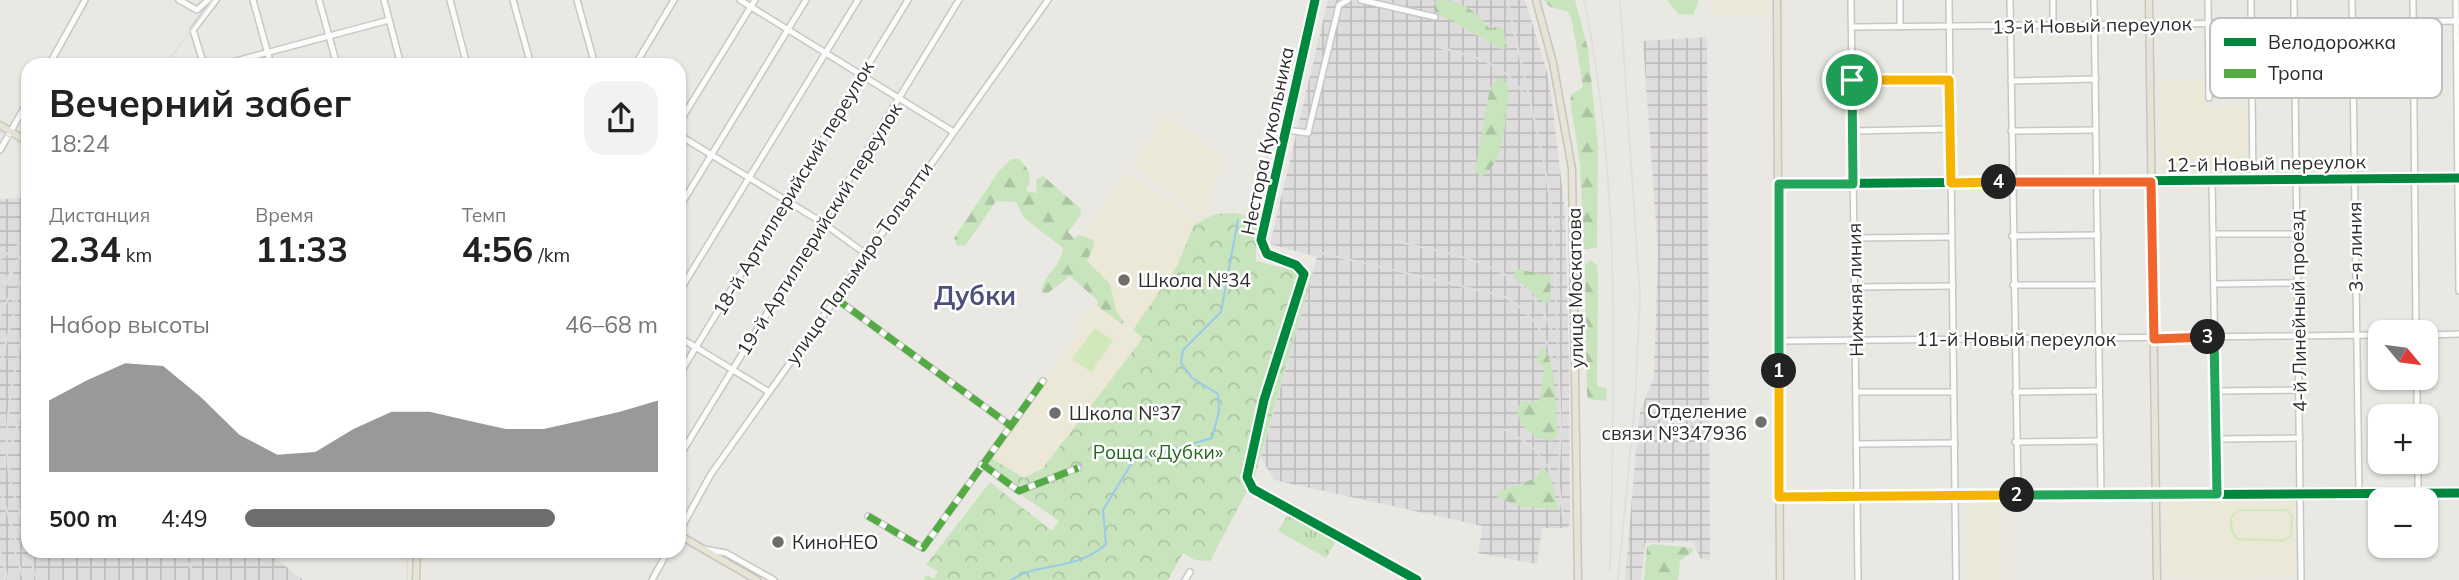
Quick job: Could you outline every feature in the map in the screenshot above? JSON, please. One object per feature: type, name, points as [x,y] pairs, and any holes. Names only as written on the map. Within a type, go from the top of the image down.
[{"type":"main road","name":"улица Москатова","points":[[1536,0],[1553,63],[1572,177],[1578,580]]},
{"type":"main road","points":[[1777,0],[1780,580]]},
{"type":"main road","points":[[2149,0],[2157,580]]},
{"type":"main road","points":[[0,125],[21,138]]},
{"type":"main road","points":[[686,538],[757,580]]},
{"type":"main road","points":[[416,558],[416,580]]},
{"type":"street","points":[[53,58],[85,0]]},
{"type":"street","points":[[178,0],[194,10],[200,10],[208,0]]},
{"type":"street","points":[[202,58],[193,30],[216,0]]},
{"type":"street","points":[[253,0],[269,58]]},
{"type":"street","points":[[319,0],[335,58]]},
{"type":"street","points":[[384,0],[399,58]]},
{"type":"street","points":[[450,0],[465,58]]},
{"type":"street","points":[[513,0],[529,58]]},
{"type":"street","points":[[577,0],[593,58]]},
{"type":"street","points":[[639,58],[674,0]]},
{"type":"street","points":[[740,0],[952,131]]},
{"type":"street","points":[[686,112],[755,0]]},
{"type":"street","points":[[686,196],[806,0]]},
{"type":"street","points":[[686,280],[858,0]]},
{"type":"street","name":"18-й Артиллерийский переулок","points":[[686,364],[908,0]]},
{"type":"street","name":"19-й Артиллерийский переулок","points":[[686,446],[959,0]]},
{"type":"street","name":"улица Пальмиро Тольятти","points":[[686,521],[711,474],[952,131],[1048,0]]},
{"type":"street","name":"Нестора Кукольника","points":[[1315,0],[1262,248],[1267,254],[1301,268],[1304,274],[1264,400],[1247,477],[1253,489],[1417,580]]},
{"type":"street","points":[[1286,130],[1308,132],[1339,5],[1348,0]]},
{"type":"street","points":[[1361,0],[1435,17]]},
{"type":"street","name":"Нижняя линия","points":[[1851,0],[1858,580]]},
{"type":"street","points":[[1900,0],[1900,27]]},
{"type":"street","points":[[1949,0],[1956,580]]},
{"type":"street","points":[[2010,0],[2015,442],[2018,495]]},
{"type":"street","points":[[2053,0],[2053,25]]},
{"type":"street","points":[[2094,0],[2101,495]]},
{"type":"street","points":[[2208,0],[2209,98]]},
{"type":"street","points":[[2251,0],[2251,18]]},
{"type":"street","name":"4-й Линейный проезд","points":[[2294,0],[2294,18]]},
{"type":"street","name":"3-я линия","points":[[2352,0],[2353,18]]},
{"type":"street","points":[[2413,0],[2413,18]]},
{"type":"street","points":[[2456,0],[2459,291]]},
{"type":"street","points":[[246,58],[389,20]]},
{"type":"street","name":"13-й Новый переулок","points":[[1852,27],[2209,24]]},
{"type":"street","points":[[2011,80],[2095,79]]},
{"type":"street","points":[[1852,80],[1949,80]]},
{"type":"street","points":[[2252,98],[2253,180]]},
{"type":"street","name":"4-й Линейный проезд","points":[[2295,98],[2301,580]]},
{"type":"street","name":"3-я линия","points":[[2353,98],[2359,493]]},
{"type":"street","points":[[2413,98],[2416,320]]},
{"type":"street","points":[[0,150],[21,112]]},
{"type":"street","points":[[1853,131],[1951,130]]},
{"type":"street","points":[[2011,131],[2096,130]]},
{"type":"street","points":[[686,139],[823,223],[866,254]]},
{"type":"street","name":"12-й Новый переулок","points":[[1779,184],[2458,178]]},
{"type":"street","points":[[2212,180],[2217,494]]},
{"type":"street","points":[[2213,234],[2297,234]]},
{"type":"street","points":[[2012,236],[2098,235]]},
{"type":"street","points":[[1854,238],[1952,237]]},
{"type":"street","points":[[2214,284],[2298,283]]},
{"type":"street","points":[[2013,285],[2098,285]]},
{"type":"street","points":[[1855,287],[1953,286]]},
{"type":"street","points":[[835,298],[1011,426]]},
{"type":"street","points":[[2438,335],[2459,334]]},
{"type":"street","name":"11-й Новый переулок","points":[[1778,341],[2368,335]]},
{"type":"street","points":[[686,341],[769,392]]},
{"type":"street","points":[[868,516],[923,548],[1043,381]]},
{"type":"street","points":[[2215,391],[2299,390]]},
{"type":"street","points":[[2015,391],[2099,391]]},
{"type":"street","points":[[1856,392],[1954,392]]},
{"type":"street","points":[[2216,439],[2300,438]]},
{"type":"street","points":[[2015,442],[2100,441]]},
{"type":"street","points":[[1856,444],[1955,443]]},
{"type":"street","points":[[982,464],[1019,491],[1078,468]]},
{"type":"street","points":[[1779,497],[2368,493]]},
{"type":"street","points":[[2438,493],[2459,493]]},
{"type":"street","points":[[702,548],[726,553],[774,580]]},
{"type":"street","points":[[652,580],[664,558]]},
{"type":"street","points":[[1185,580],[1190,572]]},
{"type":"shaded area","points":[[1328,0],[1525,0],[1547,72],[1552,102],[1565,212],[1569,361],[1570,524],[1567,528],[1542,528],[1537,564],[1478,553],[1483,526],[1274,480],[1261,457],[1317,257],[1270,244]]},
{"type":"shaded area","points":[[1713,0],[1768,0],[1768,15],[1713,16]]},
{"type":"shaded area","points":[[1707,37],[1710,560],[1701,559],[1692,541],[1645,543],[1641,580],[1625,580],[1638,427],[1641,409],[1654,377],[1658,252],[1643,41]]},
{"type":"shaded area","points":[[2205,80],[2205,107],[2245,106],[2246,174],[2163,176],[2160,81]]},
{"type":"shaded area","points":[[1167,116],[1223,156],[1204,220],[1133,165]]},
{"type":"shaded area","points":[[1128,173],[1163,197],[1128,249],[1166,198],[1201,222],[1177,266],[1133,330],[1144,340],[1044,473],[1025,478],[991,458],[1084,328],[1079,324],[1100,295],[1062,266],[1090,227],[1127,250],[1091,225]]},
{"type":"shaded area","points":[[21,198],[21,558],[275,558],[303,580],[0,580],[0,199]]},
{"type":"shaded area","points":[[2294,496],[2296,576],[2169,579],[2167,499]]},
{"type":"shaded area","points":[[1967,500],[2001,500],[2002,580],[1967,580]]},
{"type":"green space","points":[[1438,0],[1461,4],[1479,16],[1490,29],[1498,26],[1503,29],[1507,47],[1503,50],[1435,12],[1434,2]]},
{"type":"green space","points":[[1544,0],[1575,0],[1588,49],[1598,145],[1597,248],[1584,249],[1580,164],[1570,100],[1572,94],[1583,87],[1572,20],[1567,11],[1550,7]]},
{"type":"green space","points":[[1667,0],[1699,0],[1693,15],[1678,14]]},
{"type":"green space","points":[[1497,78],[1504,78],[1509,88],[1503,137],[1496,161],[1481,177],[1475,171],[1490,88]]},
{"type":"green space","points":[[1011,159],[1019,159],[1028,170],[1030,178],[1026,191],[1037,193],[1036,180],[1043,176],[1080,208],[1081,215],[1068,232],[1074,238],[1080,235],[1093,240],[1094,246],[1087,261],[1110,284],[1116,310],[1124,322],[1122,324],[1097,306],[1098,301],[1070,276],[1048,293],[1042,293],[1045,281],[1059,261],[1063,248],[1024,218],[1016,202],[996,201],[966,245],[957,246],[954,238],[999,171]]},
{"type":"green space","name":"Роща «Дубки»","points":[[1235,213],[1260,219],[1256,233],[1256,261],[1312,275],[1255,476],[1210,561],[1195,560],[1183,553],[1168,580],[924,580],[926,575],[934,579],[938,571],[926,565],[990,482],[1052,531],[1059,521],[985,470],[991,458],[1024,478],[1043,468],[1143,338],[1133,330],[1177,266],[1194,225],[1215,214]]},
{"type":"green space","points":[[1590,260],[1597,265],[1598,278],[1597,386],[1607,388],[1606,401],[1588,399],[1587,392],[1585,265]]},
{"type":"green space","points":[[1517,269],[1551,276],[1550,302],[1544,303],[1513,277]]},
{"type":"green space","points":[[1095,328],[1113,341],[1091,372],[1072,359]]},
{"type":"green space","points":[[1541,346],[1550,361],[1553,373],[1558,433],[1552,441],[1537,438],[1523,427],[1516,410],[1522,401],[1539,402],[1544,368],[1536,361]]},
{"type":"green space","points":[[1542,466],[1551,478],[1558,510],[1518,506],[1497,497],[1498,492],[1536,478]]},
{"type":"green space","points":[[2237,509],[2288,509],[2293,516],[2292,536],[2284,542],[2237,540],[2230,531],[2230,517]],"holes":[[[2238,511],[2287,511],[2291,516],[2290,535],[2284,539],[2238,538],[2233,530],[2232,518]]]},
{"type":"green space","points":[[1288,514],[1336,541],[1326,558],[1278,531]]},
{"type":"green space","points":[[1653,544],[1692,548],[1693,551],[1680,561],[1678,580],[1644,580],[1647,547]]},
{"type":"waterway","points":[[1011,580],[1034,570],[1082,559],[1106,544],[1103,510],[1133,461],[1212,438],[1219,411],[1218,394],[1192,378],[1181,363],[1183,350],[1221,312],[1238,220]]},
{"type":"tram line","points":[[0,131],[21,144]]},
{"type":"tram line","points":[[407,580],[408,558]]},
{"type":"railway","points":[[170,58],[213,0]]},
{"type":"railway","points":[[1507,0],[1545,167],[1553,221],[1561,432],[1558,480],[1563,516]]},
{"type":"railway","points":[[1584,0],[1605,139],[1610,211],[1614,356],[1610,570]]},
{"type":"railway","points":[[1618,580],[1635,403],[1640,296],[1620,0]]},
{"type":"railway","points":[[1437,47],[1488,62],[1509,76],[1526,98]]},
{"type":"railway","points":[[1394,241],[1467,259],[1490,267],[1511,279],[1530,294],[1544,314],[1554,339]]},
{"type":"railway","points":[[0,259],[21,243]]},
{"type":"railway","points":[[1317,252],[1503,296],[1522,309],[1538,326],[1548,346],[1554,368]]},
{"type":"railway","points":[[0,289],[21,256],[0,296]]},
{"type":"railway","points":[[11,307],[21,282]]},
{"type":"railway","points":[[0,317],[10,294]]},
{"type":"railway","points":[[0,366],[17,300]]},
{"type":"railway","points":[[10,480],[7,459],[8,416],[21,342]]},
{"type":"railway","points":[[12,443],[21,413]]},
{"type":"railway","points":[[1503,429],[1535,450],[1556,483]]},
{"type":"railway","points":[[11,470],[10,480],[21,515]]},
{"type":"railway","points":[[0,488],[17,545]]},
{"type":"railway","points":[[11,539],[24,580]]},
{"type":"railway","points":[[0,551],[8,580]]},
{"type":"railway","points":[[30,558],[37,580]]},
{"type":"railway","points":[[184,558],[200,580]]},
{"type":"marked path","points":[[835,298],[1011,426]]},
{"type":"marked path","points":[[868,516],[923,548],[1043,381]]},
{"type":"marked path","points":[[982,464],[1019,491],[1078,468]]},
{"type":"cycle path","points":[[1315,0],[1261,240],[1267,254],[1296,265],[1304,274],[1264,400],[1247,477],[1253,489],[1417,580]]},
{"type":"cycle path","points":[[1779,184],[2459,178]]},
{"type":"cycle path","points":[[1779,497],[2459,493]]},
{"type":"place","name":"Школа №34","points":[[1124,280]]},
{"type":"place","name":"Школа №37","points":[[1055,413]]},
{"type":"place","name":"Отделение связи №347936","points":[[1761,422]]},
{"type":"place","name":"КиноНЕО","points":[[778,542]]},
{"type":"district","name":"Дубки","points":[[975,295]]},
{"type":"route","points":[[1852,80],[1949,80],[1951,183],[2151,182],[2154,339],[2214,337],[2217,494],[1779,497],[1779,184],[1853,184],[1852,80]]}]
